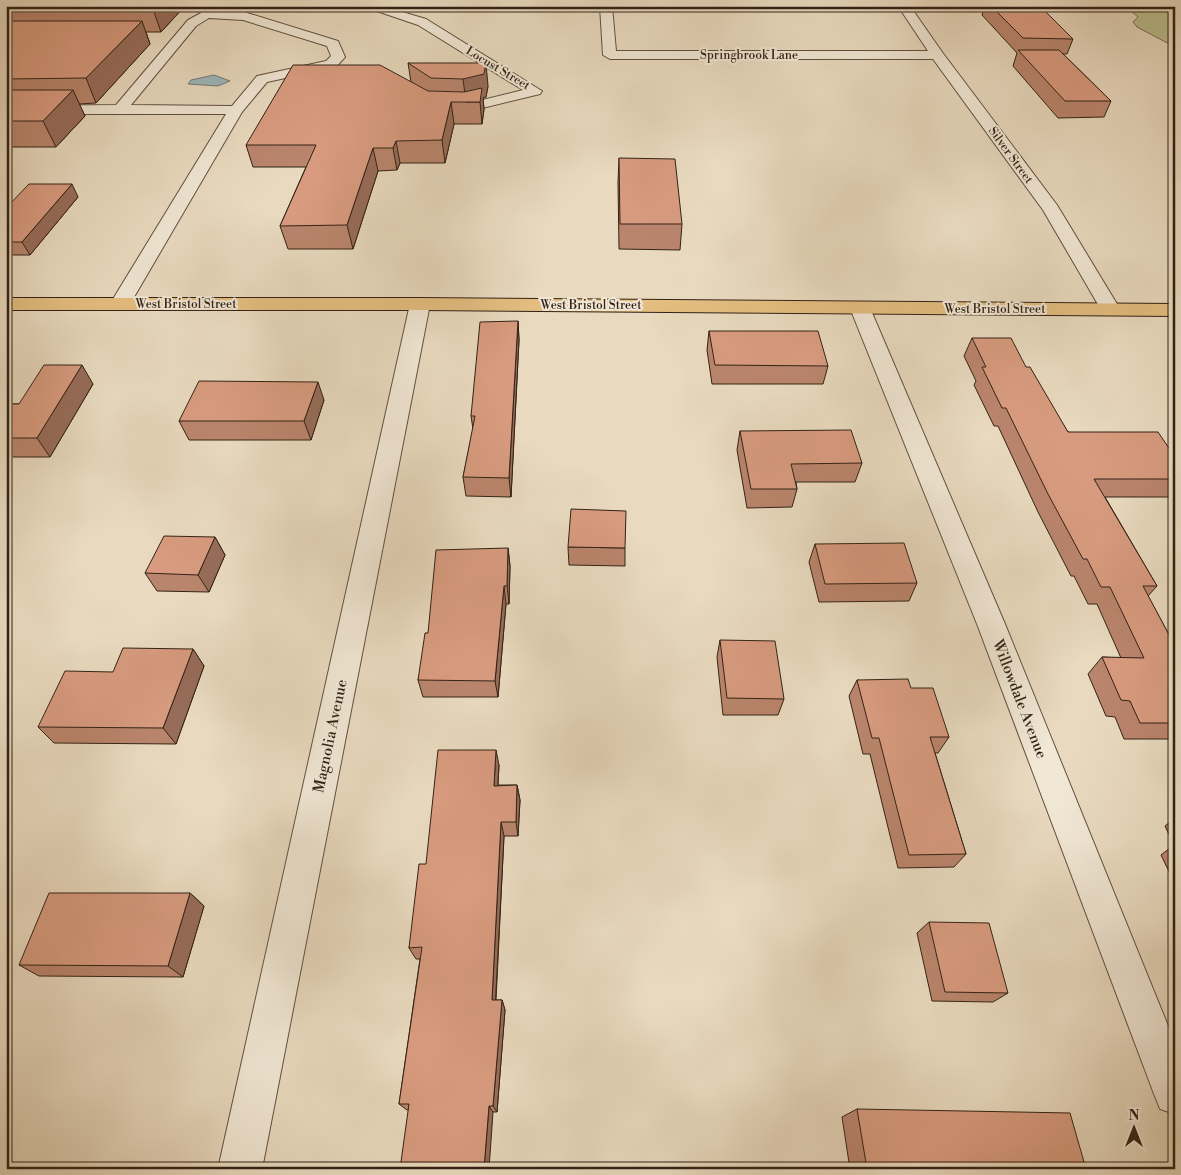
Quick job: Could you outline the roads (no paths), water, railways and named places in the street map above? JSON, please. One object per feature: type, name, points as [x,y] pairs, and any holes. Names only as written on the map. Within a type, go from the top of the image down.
[{"type":"main road","name":"West Bristol Street","points":[[6,304],[420,304],[1175,310]]},
{"type":"street","name":"Locust Street","points":[[368,6],[422,22],[535,91],[466,108],[431,108]]},
{"type":"street","name":"Springbrook Lane","points":[[606,6],[610,55],[937,55]]},
{"type":"street","name":"Silver Street","points":[[904,6],[937,55],[1051,209],[1110,310]]},
{"type":"street","points":[[120,109],[205,10],[244,16],[333,44],[338,57],[331,64],[262,79],[236,110],[120,304]]},
{"type":"street","points":[[160,38],[179,38]]},
{"type":"street","points":[[294,72],[343,74]]},
{"type":"street","points":[[6,110],[236,110]]},
{"type":"street","name":"Magnolia Avenue","points":[[240,1169],[420,304]]},
{"type":"street","name":"Willowdale Avenue","points":[[860,308],[991,624],[1175,1094]]},
{"type":"water","points":[[214,75],[230,81],[218,86],[188,84],[191,80]]}]
